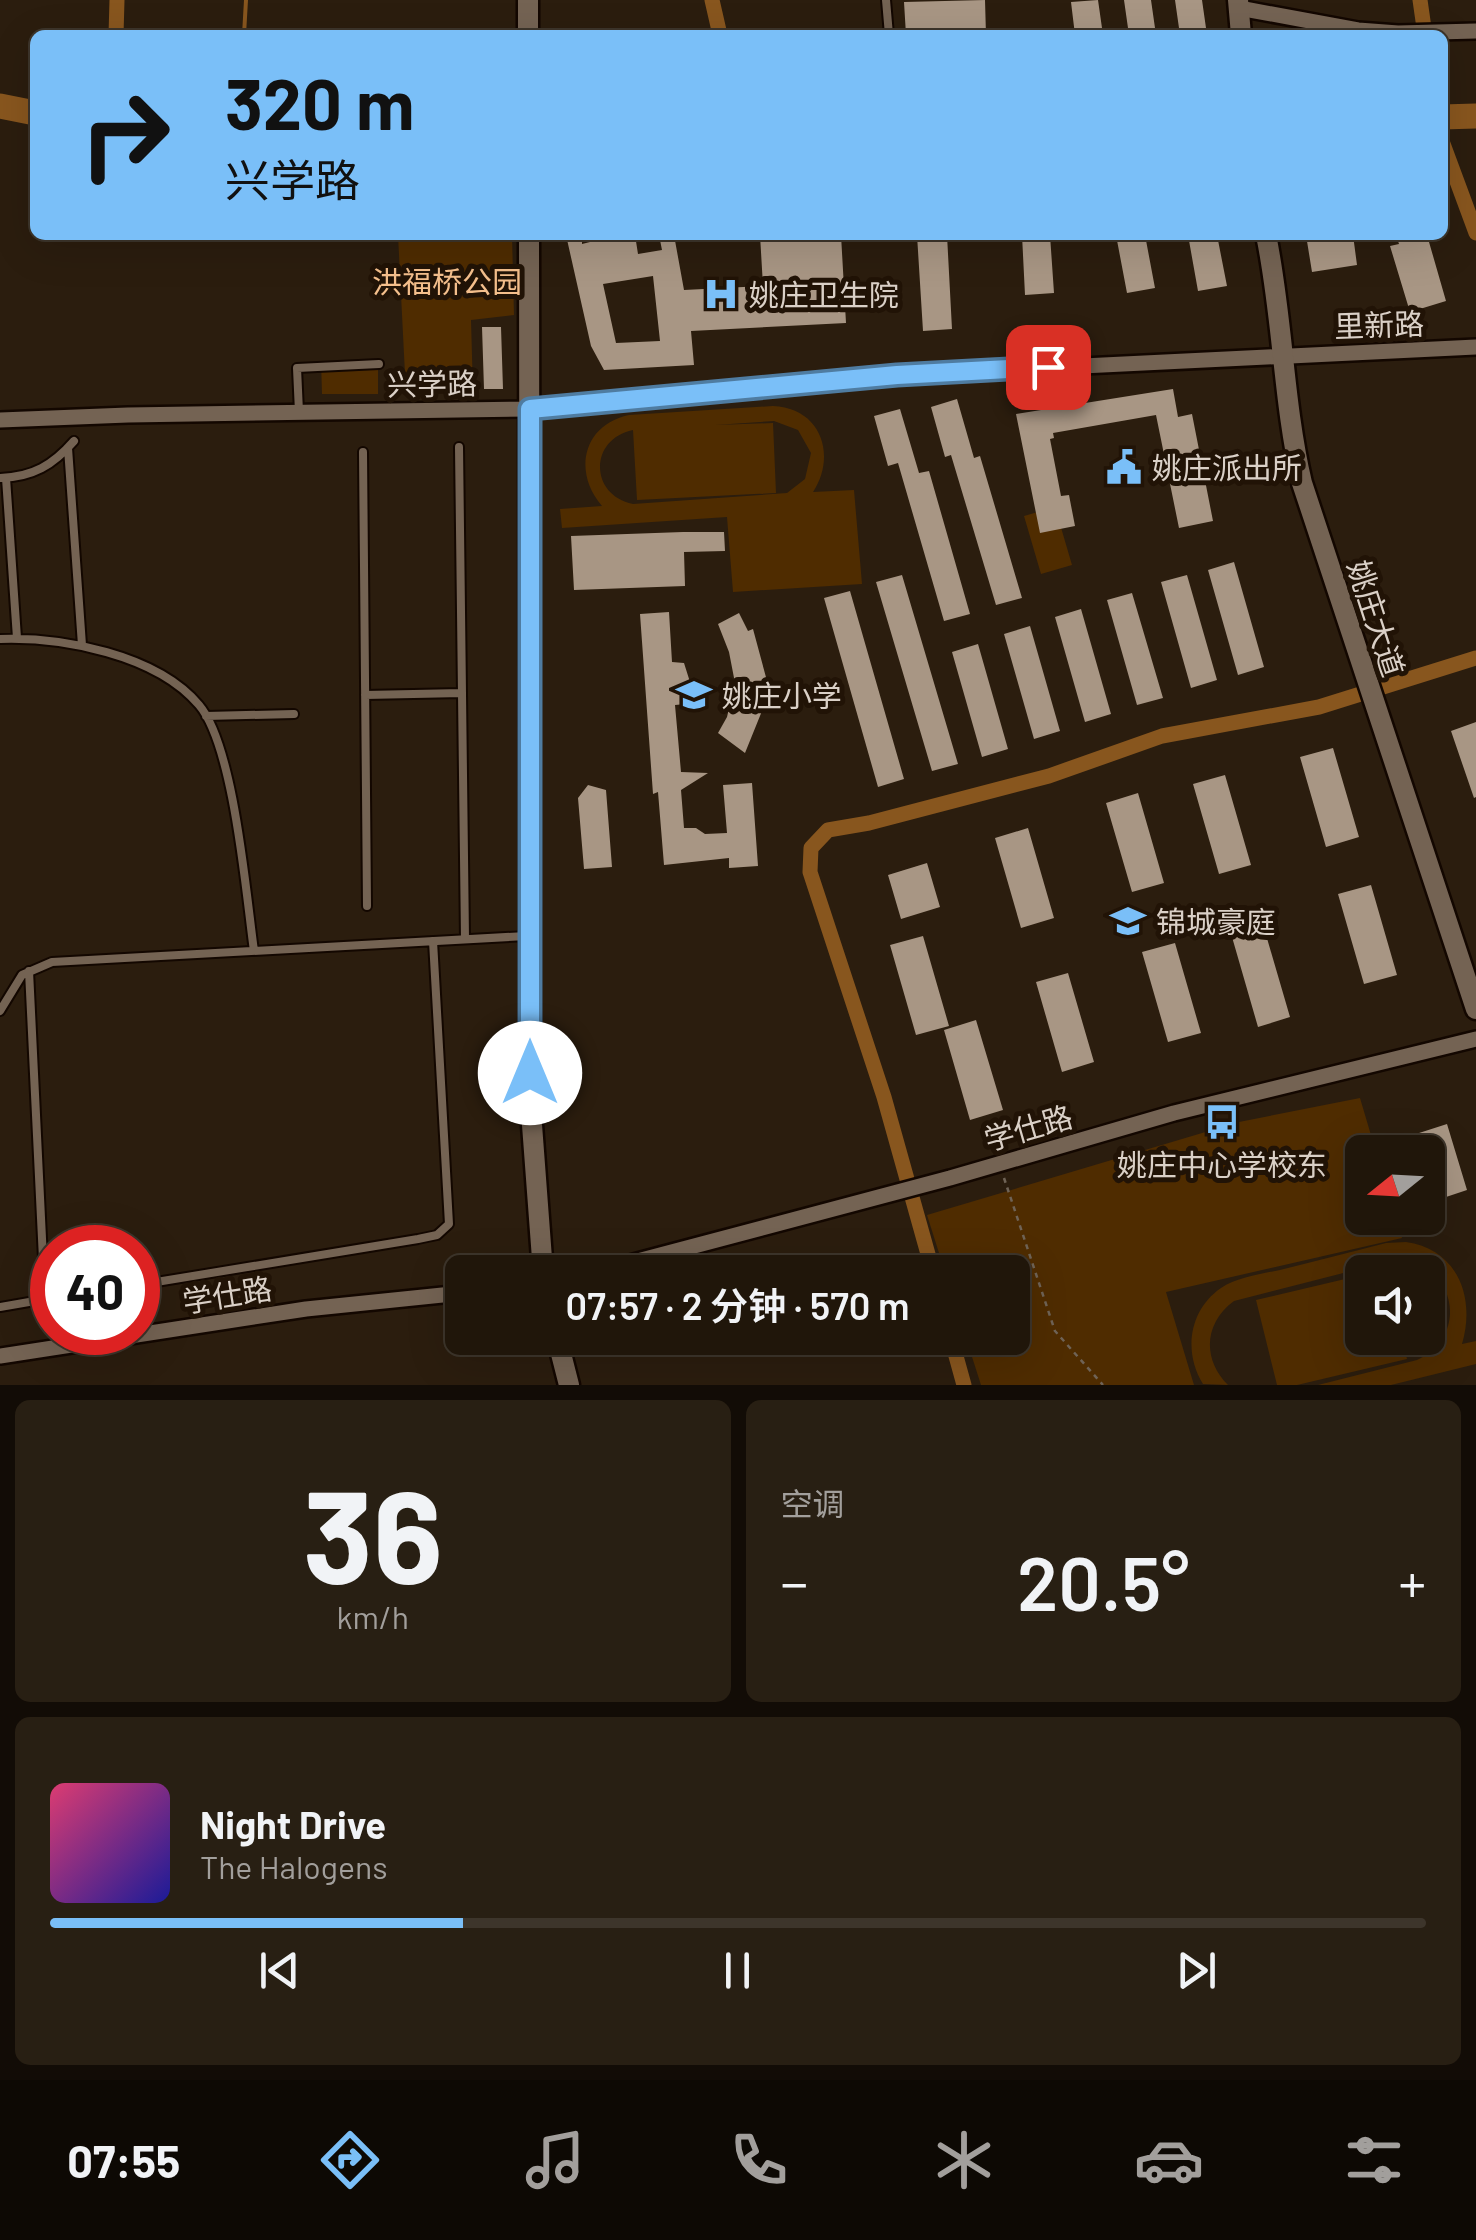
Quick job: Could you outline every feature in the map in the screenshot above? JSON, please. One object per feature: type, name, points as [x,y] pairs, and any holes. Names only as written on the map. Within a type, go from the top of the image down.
[{"type":"street","points":[[528,0],[528,30]]},
{"type":"street","points":[[1241,30],[1238,4],[1333,26],[1370,30]]},
{"type":"street","points":[[1448,31],[1476,30]]},
{"type":"street","points":[[529,240],[530,1098],[542,1255]]},
{"type":"street","name":"姚庄大道","points":[[1267,240],[1294,448],[1315,525],[1476,1009]]},
{"type":"street","name":"里新路","points":[[1284,355],[1476,347]]},
{"type":"street","name":"兴学路","points":[[0,420],[530,409],[897,375],[1284,355]]},
{"type":"street","name":"学仕路","points":[[660,1255],[950,1178],[1174,1112],[1476,1040]]},
{"type":"street","name":"学仕路","points":[[0,1356],[306,1309],[445,1296]]},
{"type":"street","points":[[561,1355],[568,1385]]},
{"type":"lane","points":[[886,0],[889,30]]},
{"type":"lane","points":[[298,412],[297,368],[379,364]]},
{"type":"lane","points":[[16,638],[3,478],[42,470],[71,445],[82,645]]},
{"type":"lane","points":[[460,447],[465,939]]},
{"type":"lane","points":[[363,452],[368,906]]},
{"type":"lane","points":[[0,638],[82,645],[164,677],[198,704],[224,764],[254,951]]},
{"type":"lane","points":[[365,694],[462,694]]},
{"type":"lane","points":[[206,716],[294,714]]},
{"type":"lane","points":[[0,1011],[22,975],[52,962],[530,936]]},
{"type":"lane","points":[[160,1281],[418,1239],[444,1230],[449,1224],[433,941]]},
{"type":"lane","points":[[29,971],[44,1225]]},
{"type":"lane","points":[[0,1307],[30,1302]]},
{"type":"path","points":[[1000,1164],[1055,1331],[1103,1385]]},
{"type":"green space","name":"洪福桥公园","points":[[398,240],[512,240],[514,315],[471,320],[473,391],[406,394]]},
{"type":"green space","points":[[321,361],[378,361],[378,394],[322,394]]},
{"type":"green space","points":[[773,406],[803,415],[813,424],[824,449],[824,463],[813,492],[854,490],[862,584],[733,592],[727,517],[562,528],[560,509],[602,506],[587,479],[587,452],[601,429],[629,415]],"holes":[[[774,421],[798,430],[811,453],[805,479],[787,493],[633,504],[619,499],[602,479],[602,455],[608,444],[633,430],[637,500],[776,493],[773,423],[715,425]]]},
{"type":"green space","points":[[1055,507],[1072,565],[1041,574],[1024,516]]},
{"type":"green space","points":[[1360,1098],[1371,1135],[1345,1135],[1345,1235],[1402,1238],[1166,1292],[1194,1385],[981,1385],[971,1355],[1030,1355],[1030,1255],[940,1255],[927,1215],[1239,1122]]},
{"type":"green space","points":[[1386,1243],[1424,1246],[1439,1255],[1345,1255],[1345,1273],[1234,1301],[1217,1320],[1210,1342],[1214,1364],[1228,1385],[1203,1384],[1193,1359],[1193,1332],[1202,1308],[1221,1288],[1250,1276]]},
{"type":"green space","points":[[1445,1260],[1464,1293],[1466,1326],[1462,1344],[1476,1341],[1476,1364],[1391,1385],[1318,1385],[1425,1355],[1445,1355],[1449,1302]]},
{"type":"green space","points":[[1345,1279],[1345,1355],[1406,1355],[1407,1359],[1297,1385],[1277,1385],[1256,1300]]},
{"type":"building","points":[[985,0],[986,30],[906,30],[904,2]]},
{"type":"building","points":[[1098,0],[1102,30],[1074,30],[1071,2]]},
{"type":"building","points":[[1124,0],[1151,0],[1155,30],[1128,30]]},
{"type":"building","points":[[1175,0],[1202,0],[1206,30],[1179,30]]},
{"type":"building","points":[[567,240],[582,240],[582,244],[636,240],[638,254],[662,250],[660,240],[675,240],[684,290],[763,286],[760,240],[841,240],[846,323],[691,331],[694,365],[604,370],[591,346]],"holes":[[[653,276],[660,341],[616,343],[603,284]]]},
{"type":"building","points":[[917,240],[947,240],[952,329],[923,331]]},
{"type":"building","points":[[1022,240],[1050,240],[1054,293],[1025,295]]},
{"type":"building","points":[[1117,240],[1146,240],[1155,288],[1127,293]]},
{"type":"building","points":[[1189,240],[1218,240],[1227,286],[1198,291]]},
{"type":"building","points":[[1307,240],[1354,240],[1357,265],[1312,272]]},
{"type":"building","points":[[1398,240],[1428,240],[1446,301],[1410,312],[1390,246],[1399,244]]},
{"type":"building","points":[[482,327],[501,327],[503,389],[484,389]]},
{"type":"building","points":[[1173,389],[1178,417],[1192,414],[1213,521],[1179,528],[1156,415],[1053,433],[1054,438],[1050,439],[1061,496],[1069,495],[1075,526],[1040,533],[1016,414]]},
{"type":"building","points":[[957,399],[974,458],[980,456],[1022,598],[996,605],[951,455],[945,457],[931,407]]},
{"type":"building","points":[[900,409],[919,473],[929,471],[970,614],[944,621],[898,463],[888,466],[874,416]]},
{"type":"building","points":[[724,532],[725,551],[684,552],[685,586],[574,590],[571,536]]},
{"type":"building","points":[[1234,562],[1264,667],[1238,675],[1208,570]]},
{"type":"building","points":[[902,575],[958,764],[932,771],[876,582]]},
{"type":"building","points":[[1187,575],[1217,680],[1191,688],[1161,582]]},
{"type":"building","points":[[850,591],[904,779],[878,787],[824,598]]},
{"type":"building","points":[[1132,593],[1163,698],[1137,705],[1107,600]]},
{"type":"building","points":[[1081,609],[1111,714],[1085,722],[1055,617]]},
{"type":"building","points":[[669,612],[672,662],[684,663],[690,682],[686,704],[675,705],[681,772],[708,773],[681,790],[684,828],[696,828],[705,834],[727,833],[723,785],[752,783],[758,866],[729,868],[729,858],[664,865],[658,792],[653,794],[640,614]]},
{"type":"building","points":[[739,613],[748,631],[753,629],[767,681],[764,706],[745,753],[718,733],[727,717],[735,683],[718,624]]},
{"type":"building","points":[[1030,626],[1060,731],[1034,739],[1004,634]]},
{"type":"building","points":[[978,644],[1008,749],[982,757],[952,652]]},
{"type":"building","points":[[1476,722],[1476,797],[1474,798],[1451,731]]},
{"type":"building","points":[[1333,748],[1359,837],[1326,847],[1300,757]]},
{"type":"building","points":[[1225,775],[1251,865],[1219,874],[1193,784]]},
{"type":"building","points":[[588,785],[606,790],[612,867],[584,869],[578,798]]},
{"type":"building","points":[[1138,793],[1164,883],[1132,892],[1106,803]]},
{"type":"building","points":[[1028,828],[1054,918],[1021,928],[995,838]]},
{"type":"building","points":[[927,863],[940,907],[901,919],[888,875]]},
{"type":"building","points":[[1371,885],[1397,975],[1364,984],[1338,894]]},
{"type":"building","points":[[1264,928],[1290,1017],[1258,1027],[1232,937]]},
{"type":"building","points":[[923,936],[949,1026],[916,1035],[890,945]]},
{"type":"building","points":[[1175,943],[1201,1033],[1168,1042],[1142,952]]},
{"type":"building","points":[[1068,973],[1094,1062],[1062,1072],[1036,982]]},
{"type":"building","points":[[976,1020],[1003,1110],[970,1120],[944,1030]]},
{"type":"building","points":[[1447,1124],[1467,1190],[1446,1197],[1445,1135],[1413,1135]]},
{"type":"waterway","points":[[116,30],[117,0]]},
{"type":"waterway","points":[[244,30],[246,0]]},
{"type":"waterway","points":[[712,0],[719,30]]},
{"type":"waterway","points":[[1420,0],[1424,30]]},
{"type":"waterway","points":[[0,106],[30,112]]},
{"type":"waterway","points":[[1448,117],[1476,116]]},
{"type":"waterway","points":[[1448,157],[1476,233]]},
{"type":"waterway","points":[[928,1255],[884,1097],[810,872],[811,848],[828,830],[1049,776],[1162,736],[1319,707],[1476,658]]},
{"type":"waterway","points":[[956,1355],[964,1385]]},
{"type":"place","name":"姚庄卫生院","points":[[721,294]]},
{"type":"place","name":"姚庄派出所","points":[[1124,467]]},
{"type":"place","name":"姚庄小学","points":[[694,695]]},
{"type":"place","name":"锦城豪庭","points":[[1128,921]]},
{"type":"place","name":"姚庄中心学校东","points":[[1222,1122]]},
{"type":"route","points":[[530,1073],[530,409],[897,375],[1048,367]]}]
